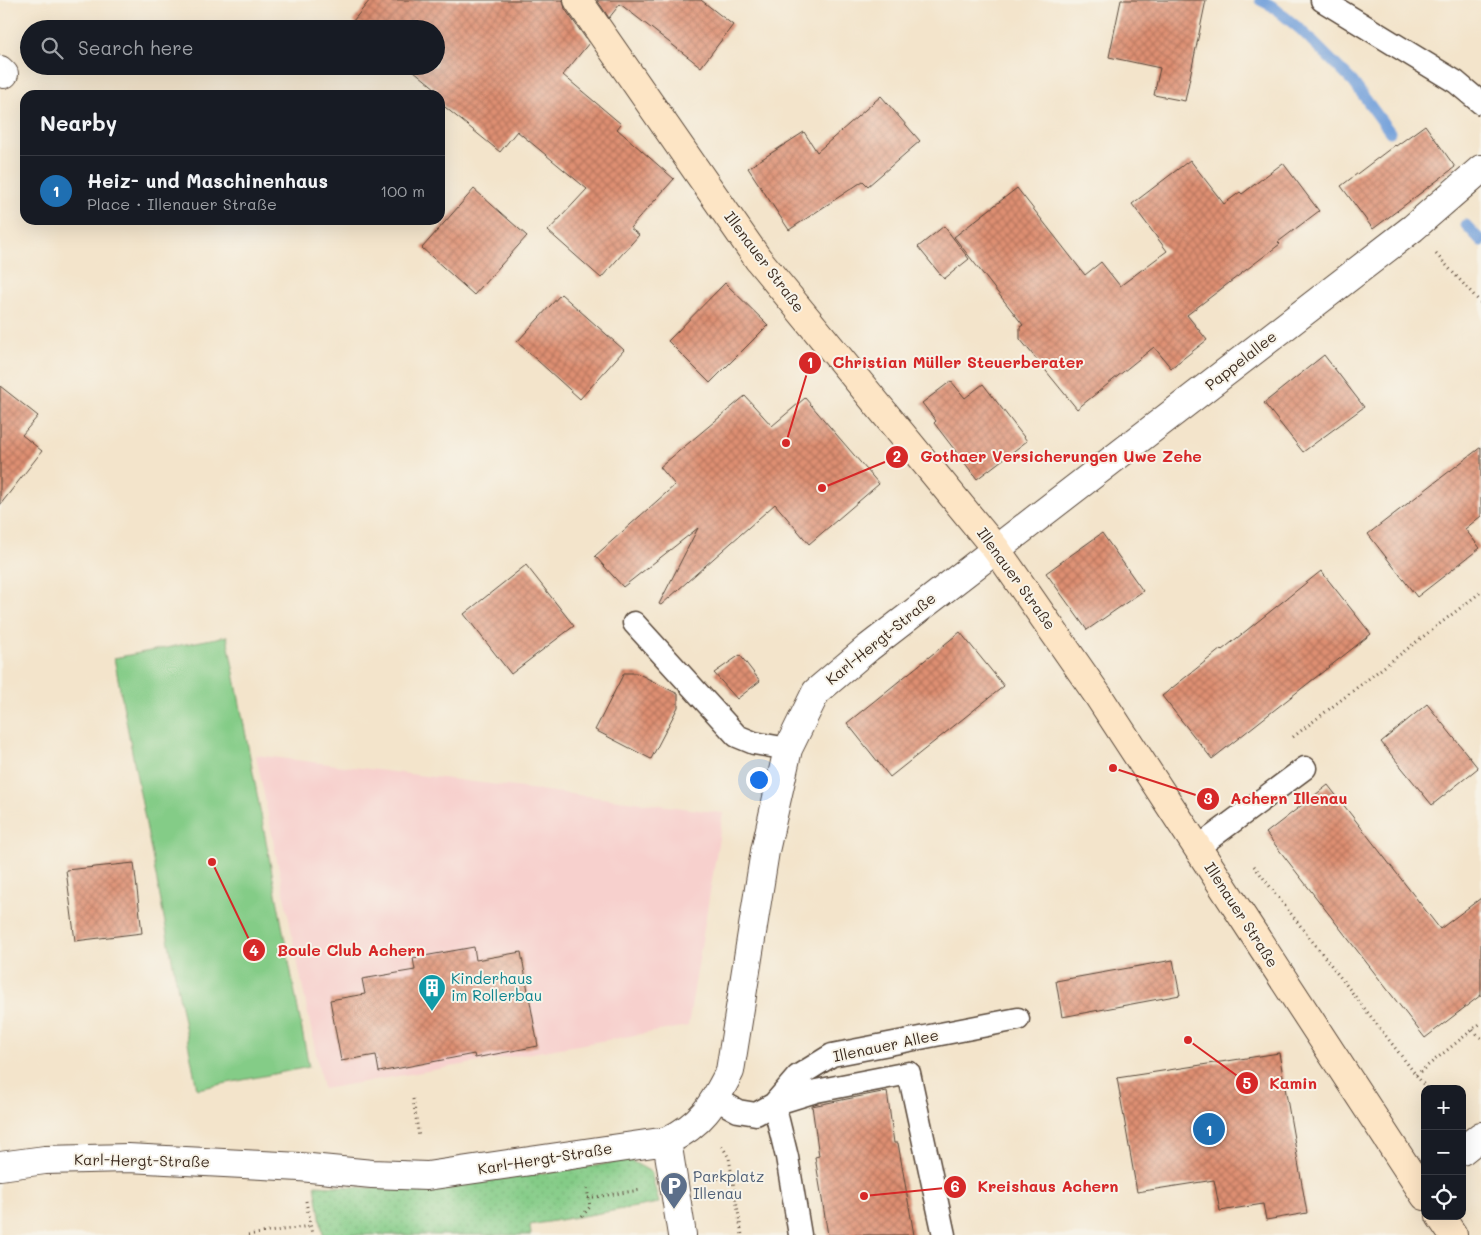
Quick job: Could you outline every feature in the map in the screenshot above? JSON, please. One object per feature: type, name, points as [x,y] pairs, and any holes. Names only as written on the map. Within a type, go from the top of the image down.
[{"type":"main road","name":"Illenauer Straße","points":[[578,0],[758,260],[996,549],[1099,697],[1421,1184]]},
{"type":"main road","points":[[1443,1220],[1453,1235]]},
{"type":"street","name":"Pappelallee","points":[[996,549],[1413,228],[1481,169]]},
{"type":"street","name":"Karl-Hergt-Straße","points":[[0,1166],[45,1160],[128,1158],[427,1176],[667,1141],[684,1132],[710,1107],[730,1071],[765,851],[788,748],[816,692],[868,648],[996,549]]},
{"type":"street","points":[[1466,1148],[1481,1136]]},
{"type":"street","points":[[667,1141],[682,1235]]},
{"type":"lane","points":[[1322,0],[1456,82],[1481,103]]},
{"type":"lane","points":[[634,623],[737,736],[754,743],[788,748]]},
{"type":"lane","points":[[1197,848],[1305,768]]},
{"type":"lane","name":"Illenauer Allee","points":[[710,1107],[756,1114],[774,1104],[798,1076],[832,1055],[1018,1019]]},
{"type":"lane","points":[[800,1235],[787,1157],[774,1104],[816,1091],[909,1073],[944,1235]]},
{"type":"path","points":[[1413,228],[1481,303]]},
{"type":"path","points":[[1291,738],[1481,592]]},
{"type":"path","points":[[1224,828],[1424,1085]]},
{"type":"path","points":[[1416,1075],[1481,1023]]},
{"type":"path","points":[[1474,1030],[1481,1038]]},
{"type":"path","points":[[413,1099],[419,1137]]},
{"type":"path","points":[[710,1107],[728,1158],[742,1235]]},
{"type":"path","points":[[248,1235],[310,1226]]},
{"type":"shaded area","points":[[256,755],[723,813],[688,1026],[323,1089]]},
{"type":"green space","points":[[227,636],[309,1067],[197,1089],[114,658]]},
{"type":"green space","points":[[628,1159],[651,1172],[659,1203],[530,1225],[531,1235],[323,1235],[315,1185],[418,1190],[595,1166]]},
{"type":"building","points":[[370,0],[563,0],[565,9],[589,43],[563,75],[621,124],[617,129],[674,179],[630,228],[639,235],[601,278],[548,231],[587,189],[517,131],[500,152],[445,107],[445,90],[436,90],[419,75],[445,75],[445,20],[354,20]]},
{"type":"building","points":[[597,0],[701,0],[733,25],[701,67],[620,4],[609,18]]},
{"type":"building","points":[[1121,0],[1206,0],[1185,101],[1154,95],[1160,68],[1109,57]]},
{"type":"building","points":[[881,96],[920,141],[868,186],[863,181],[789,230],[748,168],[804,132],[817,152]]},
{"type":"building","points":[[1425,125],[1455,167],[1373,229],[1341,186]]},
{"type":"building","points":[[1190,160],[1224,204],[1240,192],[1242,194],[1283,163],[1319,211],[1278,242],[1280,244],[1187,315],[1207,340],[1171,368],[1154,347],[1077,409],[1020,339],[1020,327],[1023,325],[954,237],[1017,188],[1085,275],[1101,262],[1120,286],[1167,251],[1132,204]]},
{"type":"building","points":[[474,189],[527,236],[474,295],[422,248],[442,225],[445,225],[445,222]]},
{"type":"building","points":[[944,226],[969,259],[944,279],[918,247]]},
{"type":"building","points":[[725,283],[768,325],[710,383],[668,341]]},
{"type":"building","points":[[561,294],[624,350],[580,399],[517,342]]},
{"type":"building","points":[[1324,355],[1364,407],[1303,452],[1264,403]]},
{"type":"building","points":[[951,381],[965,398],[983,384],[1027,441],[977,479],[934,423],[936,421],[922,403]]},
{"type":"building","points":[[0,386],[38,416],[22,435],[42,451],[0,505]]},
{"type":"building","points":[[745,396],[772,426],[805,398],[879,484],[809,544],[775,504],[661,605],[659,604],[698,528],[623,587],[595,556],[675,485],[660,467]]},
{"type":"building","points":[[1481,447],[1481,516],[1465,529],[1480,548],[1417,597],[1368,534]]},
{"type":"building","points":[[1102,533],[1143,591],[1087,630],[1046,573]]},
{"type":"building","points":[[526,565],[574,626],[511,674],[464,614]]},
{"type":"building","points":[[1321,571],[1371,634],[1212,759],[1162,696]]},
{"type":"building","points":[[960,632],[1004,686],[890,777],[847,723]]},
{"type":"building","points":[[740,655],[760,681],[737,699],[714,673]]},
{"type":"building","points":[[624,673],[637,673],[678,694],[678,707],[651,759],[595,730]]},
{"type":"building","points":[[1427,704],[1478,768],[1432,805],[1381,742]]},
{"type":"building","points":[[1328,785],[1440,929],[1481,898],[1481,995],[1425,1038],[1266,833]]},
{"type":"building","points":[[134,863],[142,933],[75,941],[66,870]]},
{"type":"building","name":"Kinderhaus im Rollerbau","points":[[474,947],[476,960],[521,952],[538,1046],[475,1058],[474,1054],[379,1072],[376,1055],[341,1061],[330,1000],[365,994],[362,979],[415,970],[413,958]]},
{"type":"building","points":[[1173,960],[1180,995],[1062,1017],[1056,981]]},
{"type":"building","points":[[1279,1053],[1307,1213],[1266,1220],[1263,1204],[1220,1211],[1214,1180],[1137,1192],[1117,1078]]},
{"type":"building","points":[[887,1091],[894,1143],[898,1143],[914,1235],[828,1235],[815,1157],[819,1156],[812,1106]]},
{"type":"waterway","points":[[1260,0],[1272,6],[1301,30],[1353,82],[1390,132]]},
{"type":"waterway","points":[[1466,225],[1481,241]]},
{"type":"place","name":"Christian Müller Steuerberater","points":[[786,443]]},
{"type":"place","name":"Gothaer Versicherungen Uwe Zehe","points":[[822,488]]},
{"type":"place","name":"Achern Illenau","points":[[1113,768]]},
{"type":"place","name":"Boule Club Achern","points":[[212,862]]},
{"type":"place","name":"Kinderhaus im Rollerbau","points":[[432,1012]]},
{"type":"place","name":"Kamin","points":[[1188,1040]]},
{"type":"place","name":"Heiz- und Maschinenhaus","points":[[1209,1129]]},
{"type":"place","name":"Kreishaus Achern","points":[[864,1196]]},
{"type":"place","name":"Parkplatz Illenau","points":[[674,1210]]}]
